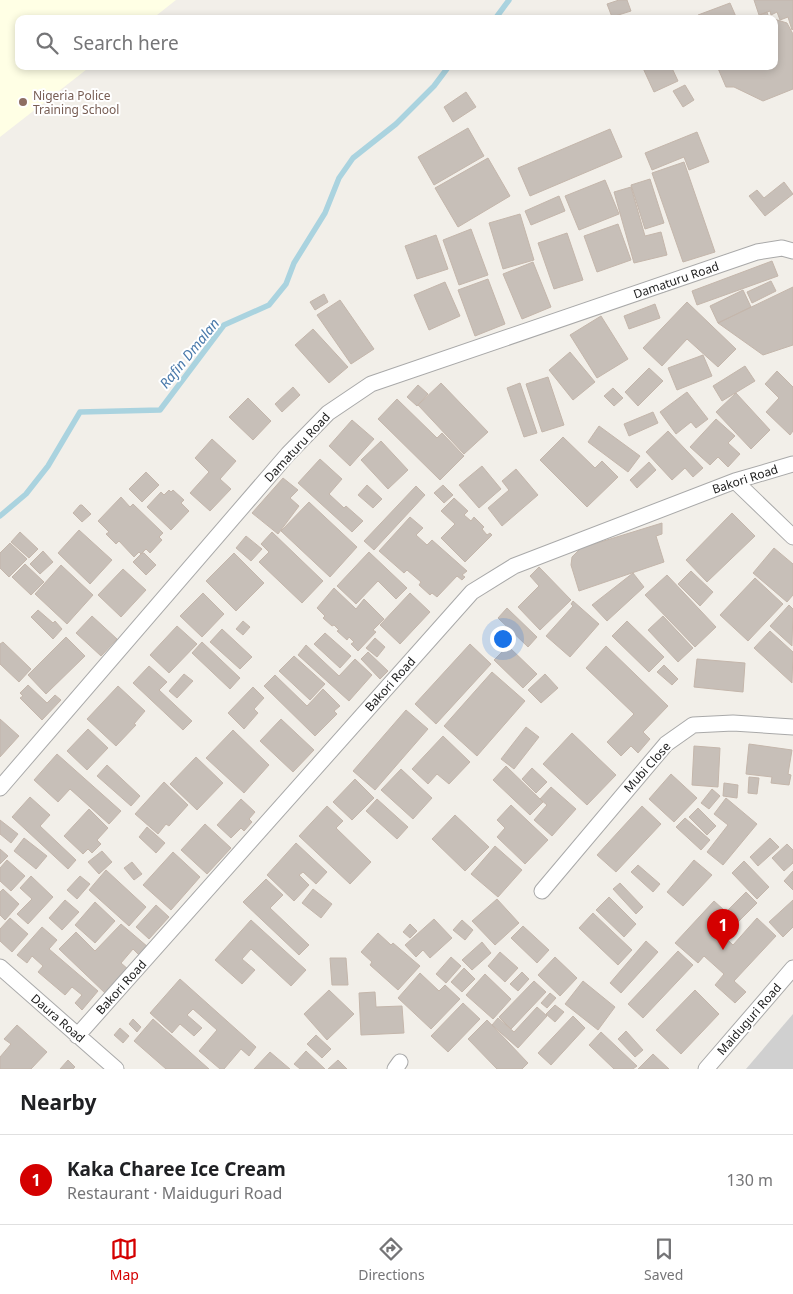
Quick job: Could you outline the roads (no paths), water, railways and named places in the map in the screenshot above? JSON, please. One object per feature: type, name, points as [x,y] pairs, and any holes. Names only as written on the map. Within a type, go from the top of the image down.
[{"type":"street","name":"Damaturu Road","points":[[0,788],[282,462],[328,413],[371,384],[757,252],[782,248],[793,251]]},
{"type":"street","name":"Bakori Road","points":[[77,1036],[472,592],[514,566],[736,481],[793,464]]},
{"type":"street","points":[[736,481],[793,537]]},
{"type":"street","name":"Mubi Close","points":[[542,891],[666,744],[693,725],[733,722],[793,727]]},
{"type":"street","name":"Daura Road","points":[[0,967],[116,1069]]},
{"type":"street","name":"Maiduguri Road","points":[[706,1069],[793,968]]},
{"type":"waterway","name":"Rafin Dmalan","points":[[498,15],[509,0]]},
{"type":"waterway","name":"Rafin Dmalan","points":[[0,516],[26,494],[48,466],[80,412],[160,410],[224,325],[269,305],[286,284],[294,263],[325,213],[339,178],[353,158],[396,124],[434,86],[446,70]]},
{"type":"place","name":"Nigeria Police Training School","points":[[23,102]]},
{"type":"place","name":"Kaka Charee Ice Cream","points":[[723,950]]}]
